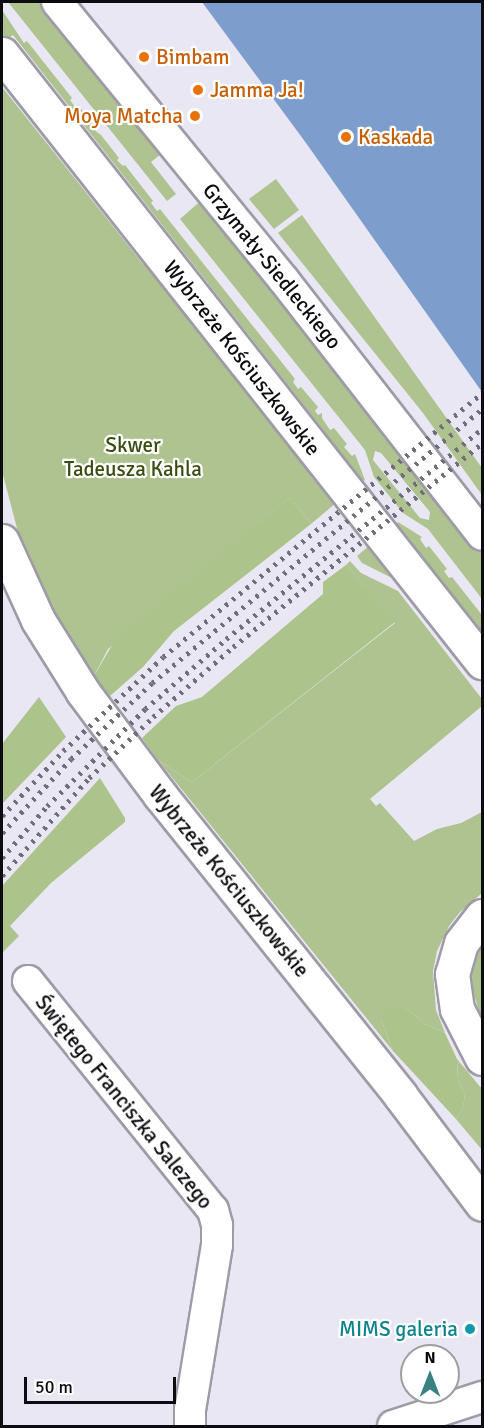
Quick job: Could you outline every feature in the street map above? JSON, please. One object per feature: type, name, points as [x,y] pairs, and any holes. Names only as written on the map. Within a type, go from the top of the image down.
[{"type":"main road","name":"Wybrzeże Kościuszkowskie","points":[[2,54],[483,662]]},
{"type":"main road","name":"Wybrzeże Kościuszkowskie","points":[[2,541],[38,620],[83,692],[160,795],[400,1095],[483,1204]]},
{"type":"main road","points":[[483,916],[460,943],[452,974],[457,1009],[483,1058]]},
{"type":"main road","points":[[400,1095],[454,1141],[483,1175]]},
{"type":"street","name":"Grzymały-Siedleckiego","points":[[57,2],[283,279],[483,535]]},
{"type":"street","name":"Świętego Franciszka Salezego","points":[[28,981],[213,1210],[217,1226],[217,1245],[190,1409],[190,1426]]},
{"type":"street","points":[[393,1426],[483,1397]]},
{"type":"green space","points":[[8,2],[44,2],[165,151],[151,162],[176,194],[167,201]]},
{"type":"green space","points":[[2,10],[24,43],[27,41],[72,98],[70,100],[75,107],[78,105],[95,127],[93,129],[101,135],[119,158],[117,160],[123,166],[125,165],[153,201],[151,203],[157,211],[160,209],[295,379],[293,382],[298,389],[301,387],[318,407],[315,411],[318,415],[322,413],[322,418],[330,430],[334,428],[347,444],[344,447],[352,456],[355,454],[365,480],[361,482],[326,438],[328,436],[13,35],[2,43]]},
{"type":"green space","name":"Skwer Tadeusza Kahla","points":[[2,87],[143,264],[146,263],[336,503],[311,524],[290,498],[108,649],[94,676],[64,629],[37,577],[19,536],[2,471]]},
{"type":"green space","points":[[276,179],[299,210],[274,229],[249,199]]},
{"type":"green space","points":[[204,198],[482,551],[482,599],[428,529],[403,513],[374,477],[365,450],[180,219]],"holes":[[[375,451],[381,453],[430,512],[429,520],[420,518],[373,460]]]},
{"type":"green space","points":[[302,215],[482,468],[482,495],[423,413],[278,233]]},
{"type":"green space","points":[[290,498],[311,524],[174,631],[143,667],[110,696],[94,676],[115,640]]},
{"type":"green space","points":[[398,522],[422,537],[420,539],[426,548],[429,546],[447,569],[444,571],[449,578],[452,577],[482,615],[482,636],[395,525]]},
{"type":"green space","points":[[370,545],[398,581],[362,563],[357,556]]},
{"type":"green space","points":[[350,561],[361,573],[398,591],[482,699],[482,706],[370,799],[376,806],[380,803],[414,841],[437,829],[461,823],[482,812],[482,893],[460,912],[449,926],[437,951],[433,971],[436,1010],[445,1033],[425,1024],[405,1007],[381,1019],[393,1051],[158,760],[192,782],[395,623],[346,565]]},
{"type":"green space","points":[[346,565],[395,622],[192,782],[158,760],[142,738],[176,706],[202,697],[323,594],[323,582]]},
{"type":"green space","points":[[39,697],[66,737],[2,804],[2,744]]},
{"type":"green space","points":[[100,778],[125,818],[125,822],[51,883],[10,926],[19,936],[2,953],[2,886]]},
{"type":"green space","points":[[482,941],[482,1019],[469,980],[473,958]]},
{"type":"green space","points":[[405,1007],[425,1024],[445,1033],[457,1059],[458,1080],[465,1095],[463,1107],[456,1119],[393,1051],[381,1019],[390,1008]]},
{"type":"green space","points":[[457,1059],[482,1089],[482,1150],[456,1119],[463,1107],[465,1095],[458,1080]]},
{"type":"water","points":[[202,2],[482,2],[482,392],[306,143]]},
{"type":"railway","points":[[2,816],[63,751],[163,657],[482,393]]},
{"type":"railway","points":[[2,833],[71,759],[152,683],[482,409]]},
{"type":"railway","points":[[2,858],[47,806],[145,709],[226,639],[482,429]]},
{"type":"railway","points":[[2,876],[89,778],[153,717],[233,647],[482,443]]},
{"type":"place","name":"Bimbam","points":[[144,57]]},
{"type":"place","name":"Jamma Ja!","points":[[198,90]]},
{"type":"place","name":"Moya Matcha","points":[[195,116]]},
{"type":"place","name":"Kaskada","points":[[346,137]]},
{"type":"place","name":"MIMS galeria","points":[[470,1329]]}]
